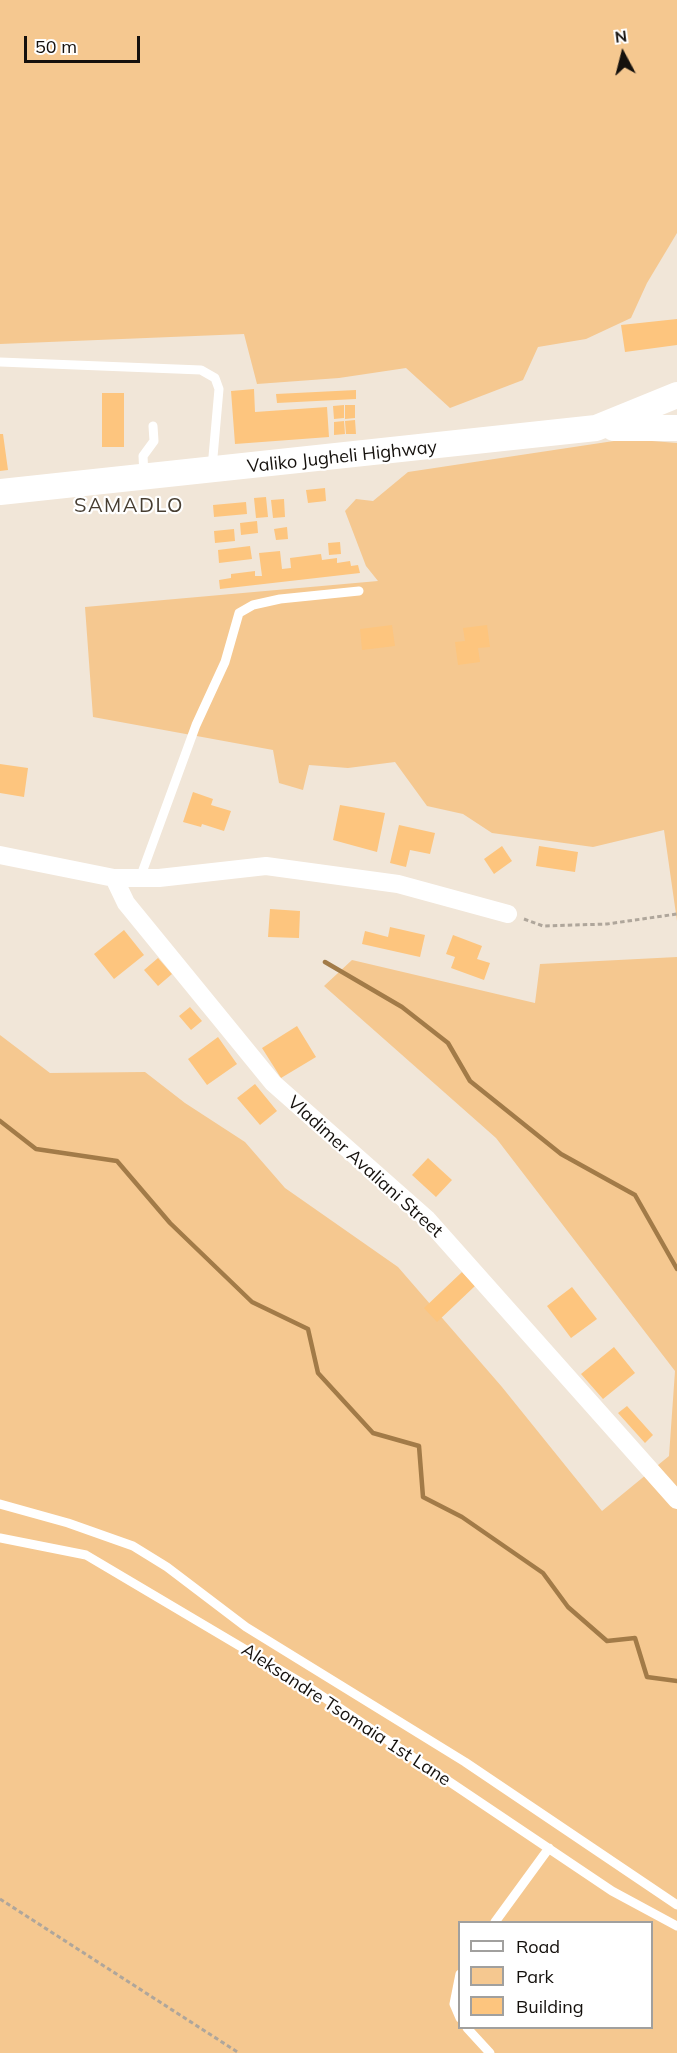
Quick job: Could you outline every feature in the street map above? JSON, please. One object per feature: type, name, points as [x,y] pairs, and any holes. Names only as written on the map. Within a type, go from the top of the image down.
[{"type":"main road","name":"Valiko Jugheli Highway","points":[[0,492],[596,429],[677,395]]},
{"type":"main road","points":[[596,429],[677,428]]},
{"type":"street","points":[[0,855],[114,878],[140,878],[266,866],[399,884],[508,914]]},
{"type":"street","name":"Vladimer Avaliani Street","points":[[114,878],[126,903],[273,1083],[427,1219],[677,1500]]},
{"type":"lane","points":[[0,362],[201,370],[215,378],[219,389],[212,470]]},
{"type":"lane","points":[[144,477],[143,456],[154,441],[153,426]]},
{"type":"lane","points":[[140,878],[196,725],[225,662],[239,613],[253,605],[279,599],[359,591]]},
{"type":"lane","points":[[0,1504],[68,1523],[133,1546],[167,1567],[246,1627],[465,1762],[677,1905]]},
{"type":"lane","name":"Aleksandre Tsomaia 1st Lane","points":[[0,1538],[86,1555],[307,1686],[612,1891],[677,1926]]},
{"type":"lane","points":[[496,1921],[549,1848]]},
{"type":"lane","points":[[458,1980],[454,2004],[458,2015]]},
{"type":"lane","points":[[468,2029],[490,2053]]},
{"type":"path","points":[[508,914],[543,926],[607,924],[677,914]]},
{"type":"path","points":[[0,1899],[239,2053]]},
{"type":"green space","points":[[0,0],[677,0],[677,233],[647,283],[631,318],[586,339],[538,347],[523,380],[450,408],[406,368],[339,378],[257,384],[244,334],[0,344]]},
{"type":"green space","points":[[627,439],[677,443],[677,921],[664,830],[593,847],[492,833],[463,814],[427,806],[395,762],[348,768],[309,765],[303,790],[279,783],[273,750],[93,717],[85,607],[378,581],[366,566],[345,511],[356,499],[373,501],[408,472]]},
{"type":"green space","points":[[677,957],[677,2053],[0,2053],[0,1035],[50,1073],[145,1072],[185,1103],[245,1142],[285,1188],[398,1267],[502,1387],[602,1511],[669,1456],[675,1371],[496,1138],[324,986],[352,960],[535,1003],[540,964]]},
{"type":"building","points":[[677,319],[677,345],[625,352],[621,325]]},
{"type":"building","points":[[254,389],[255,412],[327,407],[329,437],[235,444],[231,391]]},
{"type":"building","points":[[356,390],[356,399],[277,403],[276,394]]},
{"type":"building","points":[[102,393],[124,393],[124,447],[102,447]]},
{"type":"building","points":[[344,405],[344,418],[334,419],[333,406]]},
{"type":"building","points":[[345,405],[355,405],[355,418],[345,419]]},
{"type":"building","points":[[355,420],[356,434],[346,434],[345,421]]},
{"type":"building","points":[[344,421],[345,434],[334,435],[334,422]]},
{"type":"building","points":[[0,434],[3,434],[8,470],[0,471]]},
{"type":"building","points":[[325,488],[326,501],[308,503],[306,490]]},
{"type":"building","points":[[266,497],[268,517],[256,518],[254,498]]},
{"type":"building","points":[[284,499],[285,517],[273,518],[271,500]]},
{"type":"building","points":[[246,502],[247,514],[214,517],[213,505]]},
{"type":"building","points":[[257,521],[258,533],[241,535],[240,523]]},
{"type":"building","points":[[287,527],[288,539],[276,540],[274,529]]},
{"type":"building","points":[[234,529],[235,541],[215,543],[214,531]]},
{"type":"building","points":[[340,542],[341,554],[329,555],[328,543]]},
{"type":"building","points":[[250,546],[252,559],[219,563],[218,550]]},
{"type":"building","points":[[280,551],[282,569],[291,568],[290,558],[321,554],[322,560],[337,558],[337,563],[350,561],[351,566],[358,565],[360,573],[220,589],[219,580],[231,578],[231,574],[255,571],[255,576],[262,576],[259,553]]},
{"type":"building","points":[[392,625],[395,646],[362,650],[360,629]]},
{"type":"building","points":[[487,625],[490,647],[478,648],[480,662],[458,665],[455,642],[465,641],[463,628]]},
{"type":"building","points":[[0,764],[28,768],[24,797],[0,793]]},
{"type":"building","points":[[193,792],[213,799],[211,805],[231,811],[224,831],[202,824],[201,827],[183,822]]},
{"type":"building","points":[[340,805],[385,813],[377,852],[333,840]]},
{"type":"building","points":[[399,825],[435,833],[430,854],[410,850],[406,867],[390,863]]},
{"type":"building","points":[[502,846],[512,861],[494,874],[484,859]]},
{"type":"building","points":[[539,846],[578,852],[575,872],[536,866]]},
{"type":"building","points":[[270,909],[300,911],[299,938],[268,937]]},
{"type":"building","points":[[390,927],[425,935],[420,957],[362,944],[365,931],[388,937]]},
{"type":"building","points":[[124,930],[144,955],[114,979],[94,954]]},
{"type":"building","points":[[453,935],[482,946],[477,959],[490,963],[484,980],[451,968],[455,957],[446,954]]},
{"type":"building","points":[[158,958],[172,974],[158,986],[144,970]]},
{"type":"building","points":[[190,1007],[202,1021],[191,1030],[179,1016]]},
{"type":"building","points":[[297,1026],[316,1057],[281,1078],[262,1048]]},
{"type":"building","points":[[218,1037],[237,1064],[207,1085],[188,1059]]},
{"type":"building","points":[[255,1084],[277,1111],[260,1125],[237,1098]]},
{"type":"building","points":[[428,1158],[452,1180],[436,1197],[412,1175]]},
{"type":"building","points":[[462,1272],[475,1286],[437,1322],[424,1308]]},
{"type":"building","points":[[572,1287],[597,1319],[571,1338],[547,1306]]},
{"type":"building","points":[[614,1347],[635,1373],[603,1399],[581,1374]]},
{"type":"building","points":[[627,1406],[653,1435],[645,1443],[618,1413]]},
{"type":"waterway","points":[[325,962],[402,1007],[448,1043],[470,1081],[561,1154],[635,1195],[677,1269]]},
{"type":"waterway","points":[[0,1121],[36,1149],[117,1161],[170,1223],[252,1302],[308,1329],[318,1373],[373,1433],[419,1446],[423,1497],[462,1517],[543,1573],[568,1607],[607,1641],[635,1638],[647,1677],[677,1681]]},
{"type":"district","name":"SAMADLO","points":[[129,506]]}]
